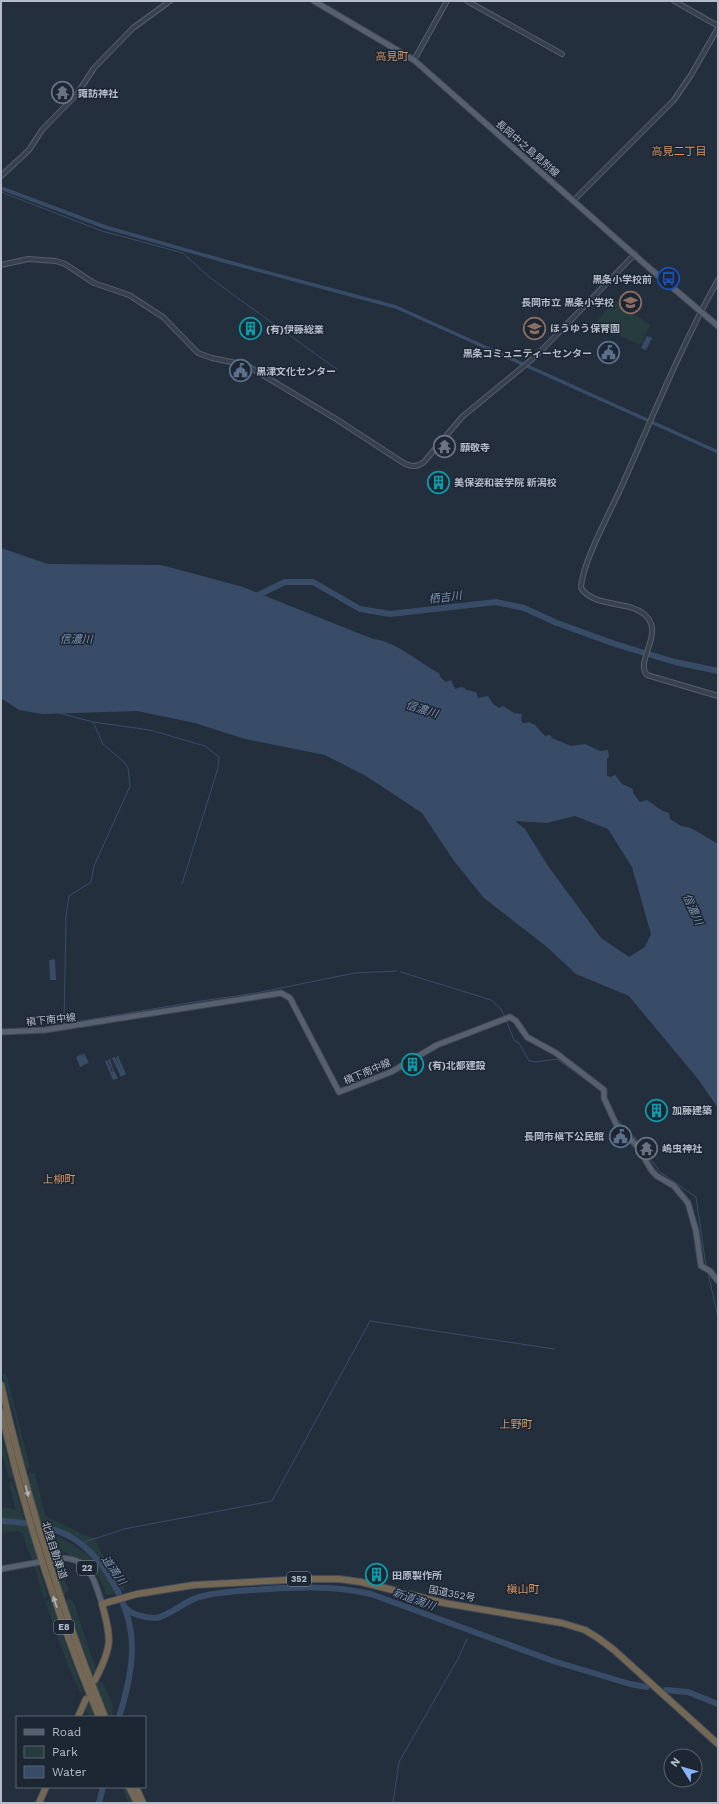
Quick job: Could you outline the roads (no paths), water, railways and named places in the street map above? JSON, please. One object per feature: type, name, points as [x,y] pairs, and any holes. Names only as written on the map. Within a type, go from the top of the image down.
[{"type":"highway","name":"北陸自動車道","points":[[1,1385],[31,1517]]},
{"type":"highway","name":"北陸自動車道","points":[[1,1411],[62,1622],[99,1716]]},
{"type":"highway","name":"北陸自動車道","points":[[37,1536],[105,1716]]},
{"type":"highway","name":"国道352号","points":[[102,1604],[162,1589],[194,1585],[330,1579],[361,1582],[451,1604],[554,1621],[585,1630],[606,1643],[718,1744]]},
{"type":"highway","points":[[95,1680],[107,1657],[110,1643],[109,1628],[102,1604]]},
{"type":"highway","points":[[78,1716],[86,1699]]},
{"type":"highway","points":[[39,1803],[46,1788]]},
{"type":"highway","points":[[130,1788],[137,1803]]},
{"type":"highway","points":[[136,1788],[143,1803]]},
{"type":"main road","name":"長岡中之島見附線","points":[[314,1],[414,60],[718,326]]},
{"type":"main road","name":"槇下南中線","points":[[1,1032],[45,1030],[282,992],[290,998],[339,1092],[385,1074],[437,1045],[510,1017],[516,1021],[527,1037],[556,1053],[604,1090],[604,1098],[616,1124],[637,1146],[653,1172],[674,1186],[688,1204],[696,1231],[701,1266],[718,1280]]},
{"type":"main road","name":"22","points":[[51,1559],[71,1558],[84,1566],[94,1578],[102,1604]]},
{"type":"main road","points":[[1,1569],[40,1562]]},
{"type":"street","points":[[1,176],[29,150],[42,130],[77,94],[94,68],[133,28],[170,1]]},
{"type":"street","points":[[414,60],[447,1]]},
{"type":"street","points":[[467,1],[562,54]]},
{"type":"street","points":[[574,200],[674,100],[691,76],[718,27],[674,1]]},
{"type":"street","points":[[1,265],[28,259],[56,261],[65,264],[94,283],[130,295],[163,317],[198,353],[212,358],[246,365],[336,419],[402,462],[413,466],[418,466],[424,462],[462,417],[536,356],[635,254]]},
{"type":"street","points":[[718,280],[701,311],[650,422],[595,546],[583,576],[581,588],[584,592],[604,601],[641,611],[650,622],[652,639],[644,672],[650,676],[718,696]]},
{"type":"water","points":[[647,336],[652,338],[646,350],[641,348]]},
{"type":"water","name":"信濃川","points":[[1,548],[48,564],[161,565],[243,587],[373,639],[390,643],[439,673],[441,678],[446,682],[451,680],[455,689],[461,687],[465,688],[466,690],[476,692],[478,698],[488,696],[493,704],[499,708],[503,706],[514,713],[522,714],[521,720],[523,723],[528,722],[534,724],[545,736],[550,735],[552,738],[571,746],[585,744],[600,751],[608,750],[609,757],[607,759],[607,776],[611,777],[615,775],[622,784],[633,789],[633,793],[640,802],[647,800],[669,813],[670,819],[681,826],[691,828],[718,844],[718,1108],[698,1079],[629,996],[576,974],[547,947],[484,898],[454,861],[422,813],[366,776],[325,755],[245,739],[195,723],[137,711],[43,714],[19,710],[1,698]],"holes":[[[575,816],[608,829],[632,867],[651,934],[645,947],[629,957],[601,938],[548,866],[525,829],[515,821],[547,823]]]},
{"type":"water","points":[[55,959],[56,980],[50,980],[49,960]]},
{"type":"water","points":[[84,1053],[89,1063],[80,1067],[76,1057],[82,1054],[84,1058]]},
{"type":"water","points":[[118,1056],[126,1074],[121,1077],[112,1058],[115,1057],[123,1074],[116,1057]]},
{"type":"water","points":[[110,1059],[118,1078],[113,1080],[105,1061],[107,1060],[111,1070],[110,1071],[113,1072],[108,1060]]},
{"type":"waterway","points":[[1,188],[105,227],[396,307],[718,452]]},
{"type":"waterway","points":[[1,192],[102,231],[183,253],[208,276],[338,370]]},
{"type":"waterway","name":"栖吉川","points":[[254,597],[285,582],[313,582],[360,609],[390,614],[496,602],[524,608],[557,623],[615,644],[675,662],[718,671]]},
{"type":"waterway","points":[[59,713],[93,722],[103,744],[125,763],[128,768],[130,786],[94,866],[91,882],[69,896],[66,916],[64,1024],[256,993],[355,973],[397,971]]},
{"type":"waterway","points":[[93,722],[150,730],[205,746],[219,757],[218,768],[182,884]]},
{"type":"waterway","points":[[401,972],[491,1000],[501,1009],[505,1017]]},
{"type":"waterway","points":[[506,1020],[514,1040],[519,1043],[529,1061],[536,1062],[557,1059],[596,1087]]},
{"type":"waterway","points":[[606,1095],[616,1118],[636,1139],[660,1172],[696,1197],[706,1266]]},
{"type":"waterway","points":[[708,1273],[718,1317]]},
{"type":"waterway","points":[[79,1544],[124,1529],[272,1501],[370,1321],[554,1349]]},
{"type":"waterway","name":"道満川","points":[[1,1521],[36,1525],[53,1529],[69,1536],[94,1556],[114,1584],[122,1600],[127,1616],[131,1633],[132,1648],[128,1683],[119,1716]]},
{"type":"waterway","name":"新道満川","points":[[125,1607],[139,1616],[156,1618],[161,1617],[199,1597],[219,1593],[283,1588],[327,1588],[356,1591],[371,1594],[553,1661],[630,1684],[647,1687]]},
{"type":"waterway","points":[[393,1803],[399,1762],[459,1657],[467,1639]]},
{"type":"waterway","name":"新道満川","points":[[666,1690],[688,1692],[718,1704]]},
{"type":"waterway","name":"道満川","points":[[99,1803],[103,1788]]},
{"type":"place","name":"諏訪神社","points":[[63,93]]},
{"type":"place","name":"黒条小学校前","points":[[668,279]]},
{"type":"place","name":"長岡市立 黒条小学校","points":[[630,302]]},
{"type":"place","name":"ほうゆう保育園","points":[[535,328]]},
{"type":"place","name":"(有)伊藤総業","points":[[251,329]]},
{"type":"place","name":"黒条コミュニティーセンター","points":[[608,353]]},
{"type":"place","name":"黒津文化センター","points":[[241,371]]},
{"type":"place","name":"願敬寺","points":[[444,447]]},
{"type":"place","name":"美保姿和装学院 新潟校","points":[[439,482]]},
{"type":"place","name":"(有)北都建設","points":[[413,1065]]},
{"type":"place","name":"加藤建築","points":[[656,1110]]},
{"type":"place","name":"長岡市槇下公民館","points":[[620,1136]]},
{"type":"place","name":"嶋虫神社","points":[[646,1148]]},
{"type":"place","name":"田原製作所","points":[[376,1575]]},
{"type":"district","name":"高見町","points":[[392,56]]},
{"type":"district","name":"高見二丁目","points":[[679,151]]},
{"type":"district","name":"上柳町","points":[[59,1179]]},
{"type":"district","name":"上野町","points":[[516,1424]]},
{"type":"district","name":"槇山町","points":[[523,1589]]}]
